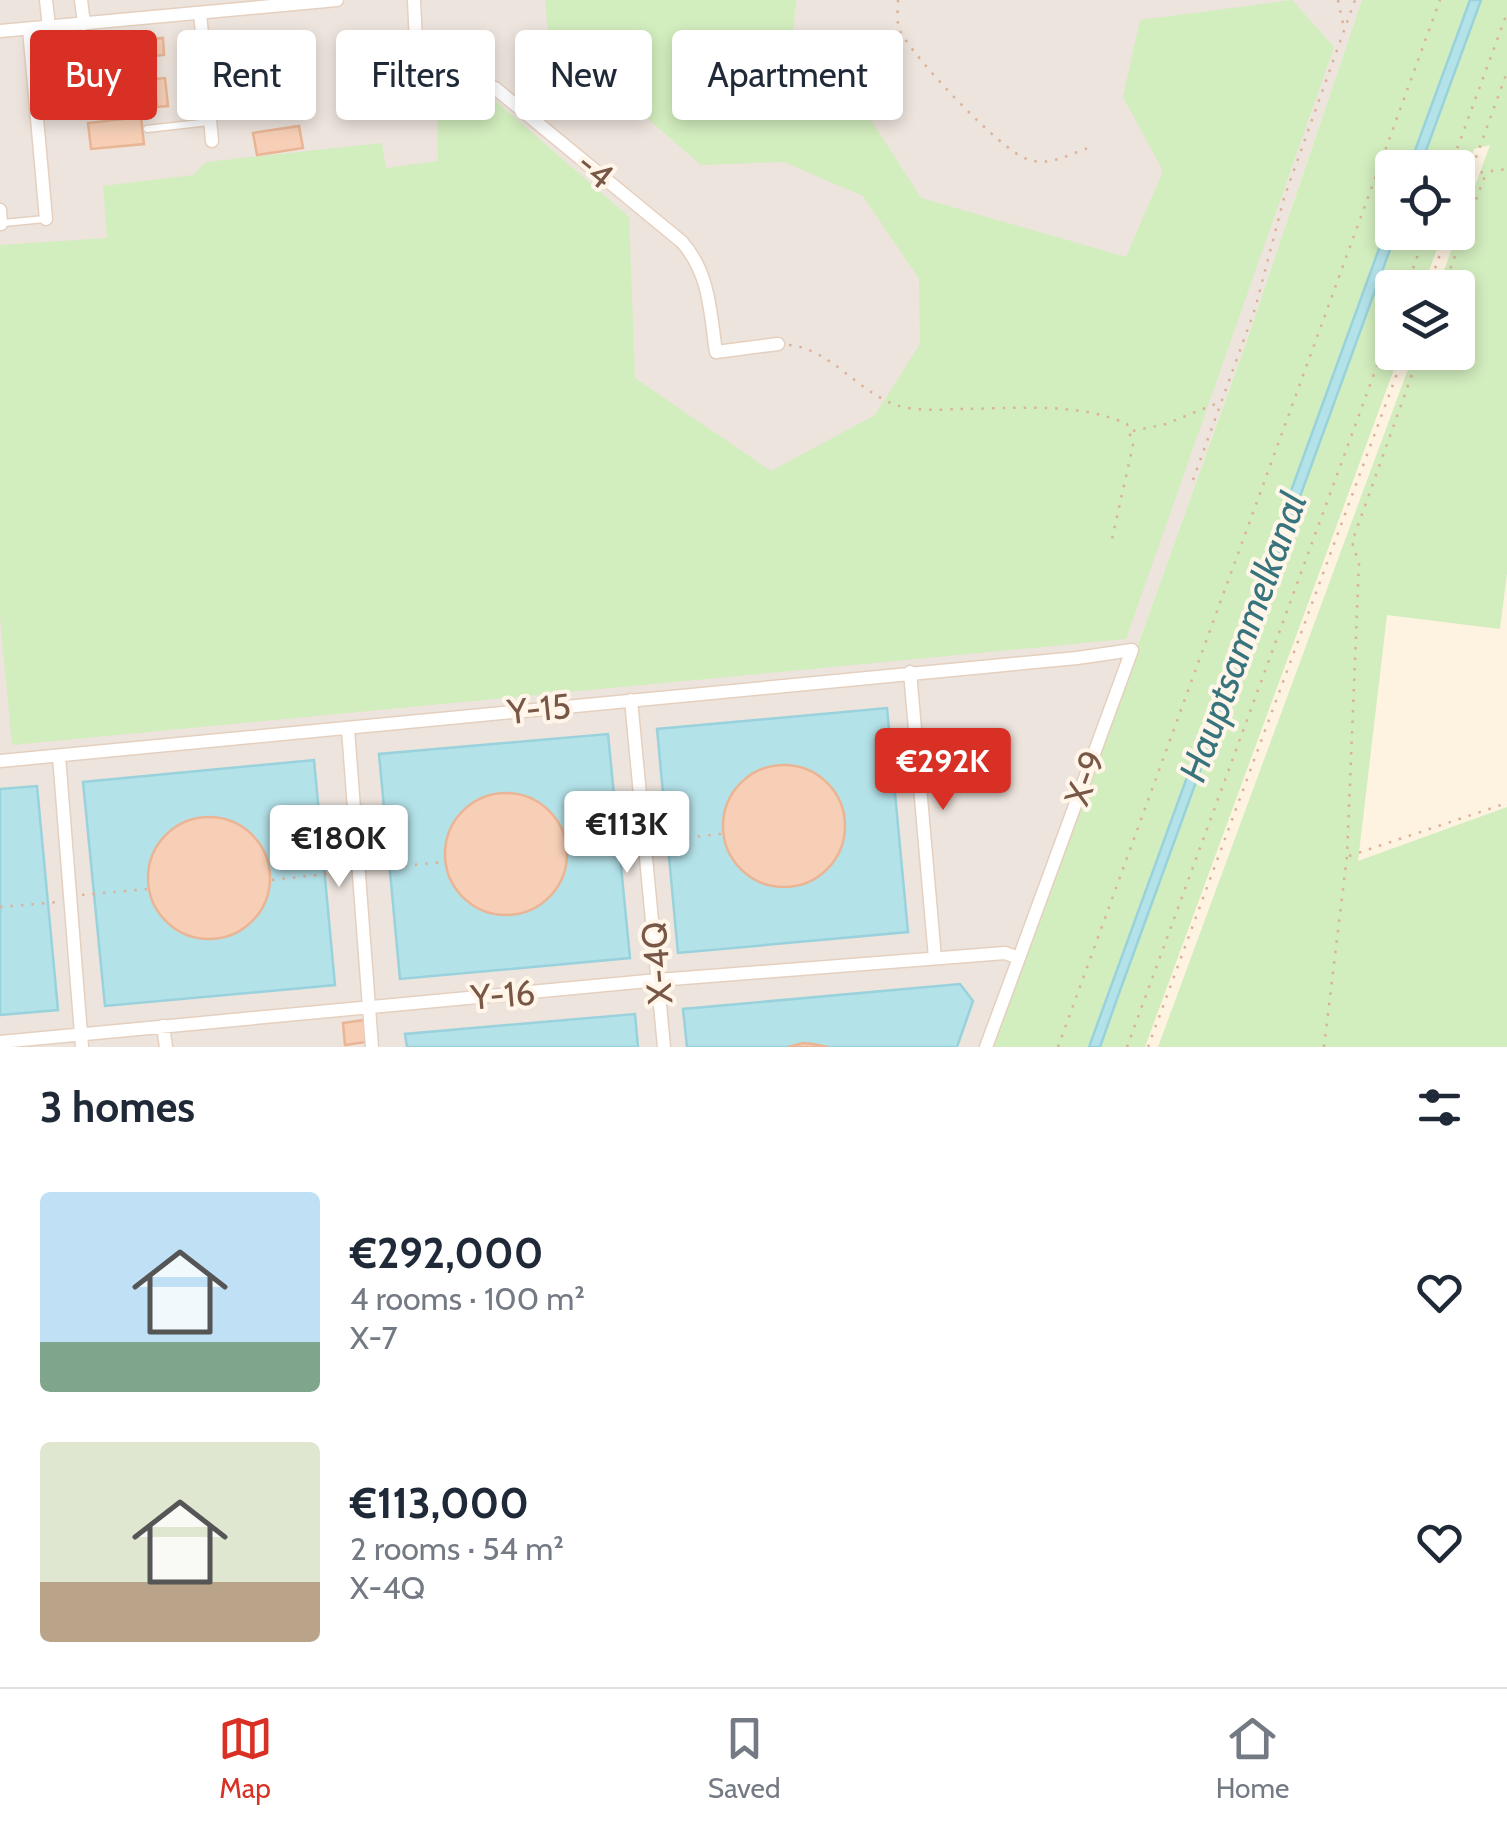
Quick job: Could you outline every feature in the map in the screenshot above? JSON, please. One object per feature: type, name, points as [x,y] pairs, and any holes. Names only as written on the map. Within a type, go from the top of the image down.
[{"type":"street","points":[[46,0],[49,27]]},
{"type":"street","points":[[81,0],[84,24]]},
{"type":"street","points":[[0,31],[200,13],[218,6],[338,0]]},
{"type":"street","name":"-4","points":[[414,0],[418,86],[477,83],[495,88],[682,242],[696,258],[704,276],[716,352],[778,344]]},
{"type":"street","points":[[200,13],[202,30]]},
{"type":"street","points":[[30,29],[46,218]]},
{"type":"street","points":[[210,122],[212,141]]},
{"type":"street","name":"X-9","points":[[986,1047],[1132,650],[1078,658]]},
{"type":"street","name":"Y-15","points":[[1,761],[1078,658]]},
{"type":"street","points":[[910,672],[935,958]]},
{"type":"street","name":"X-4Q","points":[[631,700],[664,1047]]},
{"type":"street","points":[[348,729],[372,1047]]},
{"type":"street","points":[[0,748],[1,761]]},
{"type":"street","points":[[59,756],[82,1040]]},
{"type":"street","name":"Y-16","points":[[0,1042],[82,1040],[163,1026],[658,980],[1006,952],[1019,958]]},
{"type":"street","points":[[163,1026],[166,1047]]},
{"type":"lane","points":[[147,129],[210,122]]},
{"type":"lane","points":[[0,219],[46,218]]},
{"type":"path","points":[[898,0],[898,27],[917,56],[998,140],[1025,159],[1047,163],[1088,148]]},
{"type":"path","points":[[1058,1047],[1440,0]]},
{"type":"path","points":[[1193,480],[1255,308],[1284,198],[1355,1],[1339,2],[1344,31]]},
{"type":"path","points":[[1457,150],[1507,13]]},
{"type":"path","points":[[1475,160],[1507,72]]},
{"type":"path","points":[[1475,174],[1507,169]]},
{"type":"path","points":[[1450,270],[1486,173]]},
{"type":"path","points":[[778,344],[808,347],[865,389],[898,406],[940,410],[1040,408],[1104,414],[1127,424],[1133,446],[1112,539]]},
{"type":"path","points":[[1128,1047],[1376,370]]},
{"type":"path","points":[[1148,1047],[1398,370]]},
{"type":"path","points":[[1324,1047],[1348,856],[1359,563],[1352,542],[1414,370]]},
{"type":"path","points":[[1130,432],[1166,424],[1222,402]]},
{"type":"path","points":[[1348,856],[1507,803]]},
{"type":"path","points":[[570,850],[722,834]]},
{"type":"path","points":[[272,880],[442,862]]},
{"type":"path","points":[[0,907],[147,888]]},
{"type":"shaded area","points":[[0,0],[1362,0],[1245,346],[994,1047],[0,1047]]},
{"type":"green space","points":[[545,0],[796,0],[793,30],[672,30],[672,120],[871,120],[921,198],[1126,257],[1163,171],[1123,97],[1140,20],[1292,0],[1334,47],[1126,639],[12,745],[0,617],[0,245],[107,238],[103,186],[193,175],[206,162],[382,143],[386,168],[438,161],[437,120],[495,120],[495,100],[629,217],[635,378],[771,471],[875,415],[920,344],[919,279],[863,196],[784,162],[701,165],[649,120],[652,30],[548,30]]},
{"type":"green space","points":[[1362,0],[1470,0],[1415,150],[1375,150],[1375,250],[1379,250],[1089,1047],[994,1047],[1245,346]]},
{"type":"green space","points":[[1480,0],[1507,0],[1507,573],[1500,629],[1387,615],[1358,861],[1507,807],[1507,1047],[1158,1047],[1408,370],[1475,370],[1475,270],[1444,270],[1452,250],[1475,250],[1475,186],[1490,145],[1474,150],[1426,150]]},
{"type":"green space","points":[[1390,250],[1437,250],[1429,270],[1383,270]]},
{"type":"green space","points":[[1375,291],[1375,370],[1394,370],[1145,1047],[1100,1047]]},
{"type":"water","points":[[1470,0],[1481,0],[1426,150],[1415,150]]},
{"type":"water","name":"Hauptsammelkanal","points":[[1379,250],[1390,250],[1383,270],[1375,270],[1375,291],[1100,1047],[1089,1047]]},
{"type":"water","points":[[887,708],[908,932],[678,953],[657,729]]},
{"type":"water","points":[[608,734],[630,958],[400,979],[379,754]]},
{"type":"water","points":[[314,760],[335,985],[105,1006],[83,782]]},
{"type":"water","points":[[37,786],[58,1010],[0,1015],[0,789]]},
{"type":"water","points":[[960,984],[973,1001],[957,1047],[687,1047],[683,1009]]},
{"type":"water","points":[[635,1014],[638,1047],[407,1047],[405,1034]]},
{"type":"building","points":[[163,38],[164,55],[157,56],[157,39]]},
{"type":"building","points":[[165,78],[168,106],[157,107],[157,79]]},
{"type":"building","points":[[141,120],[144,144],[91,149],[88,123]]},
{"type":"building","points":[[299,126],[303,148],[257,155],[253,133]]},
{"type":"building","points":[[784,765],[807,770],[827,783],[840,803],[845,826],[840,849],[827,869],[807,882],[784,887],[761,882],[741,869],[728,849],[723,826],[728,803],[741,783],[761,770]]},
{"type":"building","points":[[506,793],[529,798],[549,811],[562,831],[567,854],[562,877],[549,897],[529,910],[506,915],[483,910],[463,897],[450,877],[445,854],[450,831],[463,811],[483,798]]},
{"type":"building","points":[[209,817],[232,822],[252,835],[265,855],[270,878],[265,901],[252,921],[232,934],[209,939],[186,934],[166,921],[153,901],[148,878],[153,855],[166,835],[186,822]]},
{"type":"building","points":[[364,1020],[366,1042],[345,1045],[343,1023]]},
{"type":"building","points":[[813,1044],[828,1047],[788,1047]]}]
